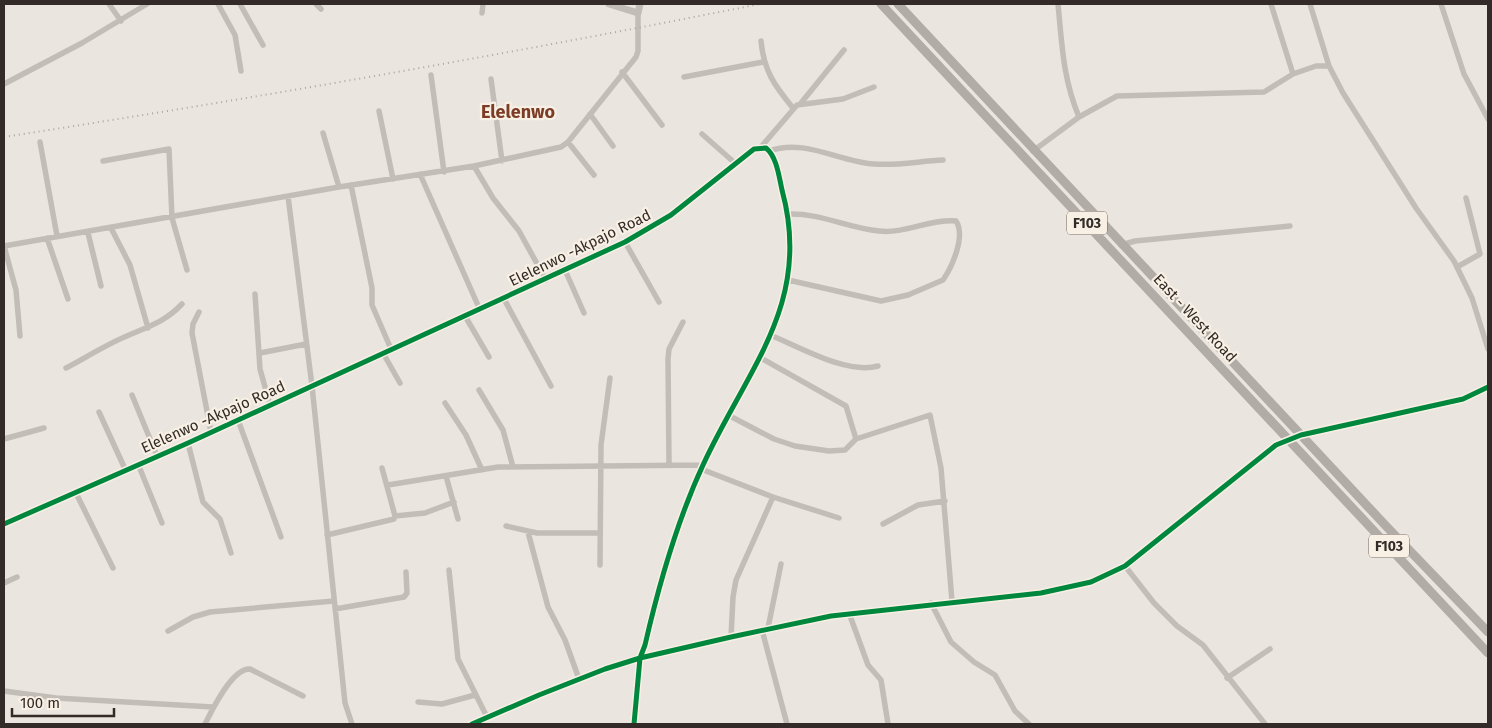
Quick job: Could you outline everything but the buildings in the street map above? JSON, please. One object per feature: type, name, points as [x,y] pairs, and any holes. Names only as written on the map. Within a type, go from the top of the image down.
[{"type":"main road","name":"East - West Road","points":[[898,4],[1121,245],[1488,632]]},
{"type":"main road","name":"East - West Road","points":[[882,5],[1290,439],[1488,653]]},
{"type":"street","points":[[109,4],[121,21]]},
{"type":"street","points":[[4,84],[121,21],[147,4]]},
{"type":"street","points":[[218,4],[235,34],[241,71]]},
{"type":"street","points":[[240,4],[264,46]]},
{"type":"street","points":[[482,14],[483,4]]},
{"type":"street","points":[[609,4],[638,13]]},
{"type":"street","points":[[20,336],[16,290],[4,246],[57,236],[88,233],[339,187],[444,172],[553,150],[568,142],[633,60],[638,51],[638,13],[640,4]]},
{"type":"street","points":[[1058,4],[1061,53],[1070,95],[1079,117]]},
{"type":"street","points":[[1271,4],[1293,74]]},
{"type":"street","points":[[1310,4],[1329,66],[1343,93],[1400,184],[1457,267],[1472,298],[1488,349]]},
{"type":"street","points":[[1441,4],[1464,74],[1488,119]]},
{"type":"street","points":[[761,41],[763,62],[775,86],[793,108]]},
{"type":"street","points":[[634,724],[640,658],[671,552],[702,467],[782,309],[791,254],[788,214],[774,160],[769,151],[762,147],[793,108],[801,103],[844,50]]},
{"type":"street","points":[[684,77],[763,62]]},
{"type":"street","points":[[1033,150],[1079,117],[1116,96],[1264,92],[1293,74],[1316,66],[1329,66]]},
{"type":"street","points":[[622,72],[662,125]]},
{"type":"street","points":[[431,75],[444,172]]},
{"type":"street","points":[[491,79],[502,161]]},
{"type":"street","points":[[801,103],[843,99],[874,87]]},
{"type":"street","points":[[379,112],[393,179]]},
{"type":"street","points":[[590,114],[613,146]]},
{"type":"street","points":[[323,132],[339,187]]},
{"type":"street","points":[[702,134],[736,164]]},
{"type":"street","points":[[40,142],[57,236]]},
{"type":"street","points":[[568,142],[594,175]]},
{"type":"street","name":"Elelenwo -Akpajo Road","points":[[4,524],[188,443],[546,280],[625,242],[671,215],[754,149],[762,147]]},
{"type":"street","points":[[769,151],[783,147],[802,148],[874,164],[943,160]]},
{"type":"street","points":[[103,161],[169,149],[172,218],[187,270]]},
{"type":"street","points":[[474,166],[493,198],[519,231],[546,280]]},
{"type":"street","points":[[420,174],[480,310]]},
{"type":"street","points":[[351,185],[372,288],[372,305],[391,349]]},
{"type":"street","points":[[288,196],[312,386],[346,710],[352,724]]},
{"type":"street","points":[[1457,267],[1477,256],[1480,250],[1466,198]]},
{"type":"street","points":[[788,214],[814,214],[878,231],[904,230],[937,221],[956,222],[960,230],[957,248],[942,280],[908,295],[881,301],[788,280]]},
{"type":"street","points":[[1121,245],[1135,241],[1290,226]]},
{"type":"street","points":[[111,228],[130,265],[148,328]]},
{"type":"street","points":[[88,233],[101,286]]},
{"type":"street","points":[[47,238],[68,299]]},
{"type":"street","points":[[625,242],[659,302]]},
{"type":"street","points":[[565,270],[584,313]]},
{"type":"street","points":[[255,294],[260,369],[270,405]]},
{"type":"street","points":[[504,299],[552,386]]},
{"type":"street","points":[[66,368],[129,335],[165,320],[182,304]]},
{"type":"street","points":[[199,312],[193,324],[192,333],[211,432]]},
{"type":"street","points":[[465,316],[489,357]]},
{"type":"street","points":[[669,464],[668,359],[669,349],[683,322]]},
{"type":"street","points":[[770,335],[849,367],[866,369],[878,366]]},
{"type":"street","points":[[260,353],[306,344]]},
{"type":"street","points":[[383,353],[400,383]]},
{"type":"street","points":[[759,357],[846,406],[856,439]]},
{"type":"street","points":[[600,565],[602,428],[610,378]]},
{"type":"street","points":[[475,723],[579,679],[640,658],[765,629],[849,614],[1067,588],[1102,578],[1125,566],[1264,454],[1290,439],[1463,399],[1488,387]]},
{"type":"street","points":[[479,390],[503,430],[513,467]]},
{"type":"street","points":[[132,395],[156,456]]},
{"type":"street","points":[[444,403],[466,435],[482,470]]},
{"type":"street","points":[[99,412],[126,469]]},
{"type":"street","points":[[728,415],[774,439],[811,450],[844,450],[856,439],[930,415],[941,468],[945,501],[952,601]]},
{"type":"street","points":[[238,420],[281,537]]},
{"type":"street","points":[[4,439],[44,428]]},
{"type":"street","points":[[188,443],[203,502],[220,519],[231,553]]},
{"type":"street","points":[[138,464],[162,523]]},
{"type":"street","points":[[388,485],[513,467],[669,464],[702,467],[773,497],[839,518]]},
{"type":"street","points":[[382,468],[395,516]]},
{"type":"street","points":[[446,476],[458,519]]},
{"type":"street","points":[[76,493],[113,568]]},
{"type":"street","points":[[731,637],[732,597],[736,580],[773,497]]},
{"type":"street","points":[[883,524],[918,506],[945,501]]},
{"type":"street","points":[[327,535],[394,519],[395,516],[426,513],[454,502]]},
{"type":"street","points":[[506,526],[528,532],[600,533]]},
{"type":"street","points":[[528,532],[548,608],[565,640],[579,679]]},
{"type":"street","points":[[781,564],[765,629],[787,724]]},
{"type":"street","points":[[1125,566],[1160,609],[1177,626],[1203,645],[1265,724]]},
{"type":"street","points":[[449,570],[458,659],[487,717]]},
{"type":"street","points":[[335,609],[404,597],[407,593],[406,572]]},
{"type":"street","points":[[4,583],[17,577]]},
{"type":"street","points":[[168,631],[193,617],[210,612],[334,601]]},
{"type":"street","points":[[931,603],[951,642],[974,662],[995,675],[1015,711],[1029,724]]},
{"type":"street","points":[[849,614],[868,665],[881,680],[888,724]]},
{"type":"street","points":[[1227,678],[1270,649]]},
{"type":"street","points":[[205,724],[213,707],[238,672],[247,668],[303,696]]},
{"type":"street","points":[[4,691],[56,698],[213,707]]},
{"type":"street","points":[[418,702],[442,704],[475,695]]},
{"type":"railway","points":[[4,137],[382,75],[760,4]]},
{"type":"cycle path","points":[[4,524],[188,443],[625,242],[671,215],[754,149],[766,148],[773,157],[777,168],[789,230],[789,267],[782,301],[771,334],[703,465],[677,530],[640,658],[634,724]]},
{"type":"cycle path","points":[[472,724],[605,669],[640,658],[731,637],[831,616],[1041,593],[1091,582],[1125,566],[1276,445],[1301,435],[1463,399],[1488,387]]},
{"type":"district","name":"Elelenwo","points":[[518,112]]}]
